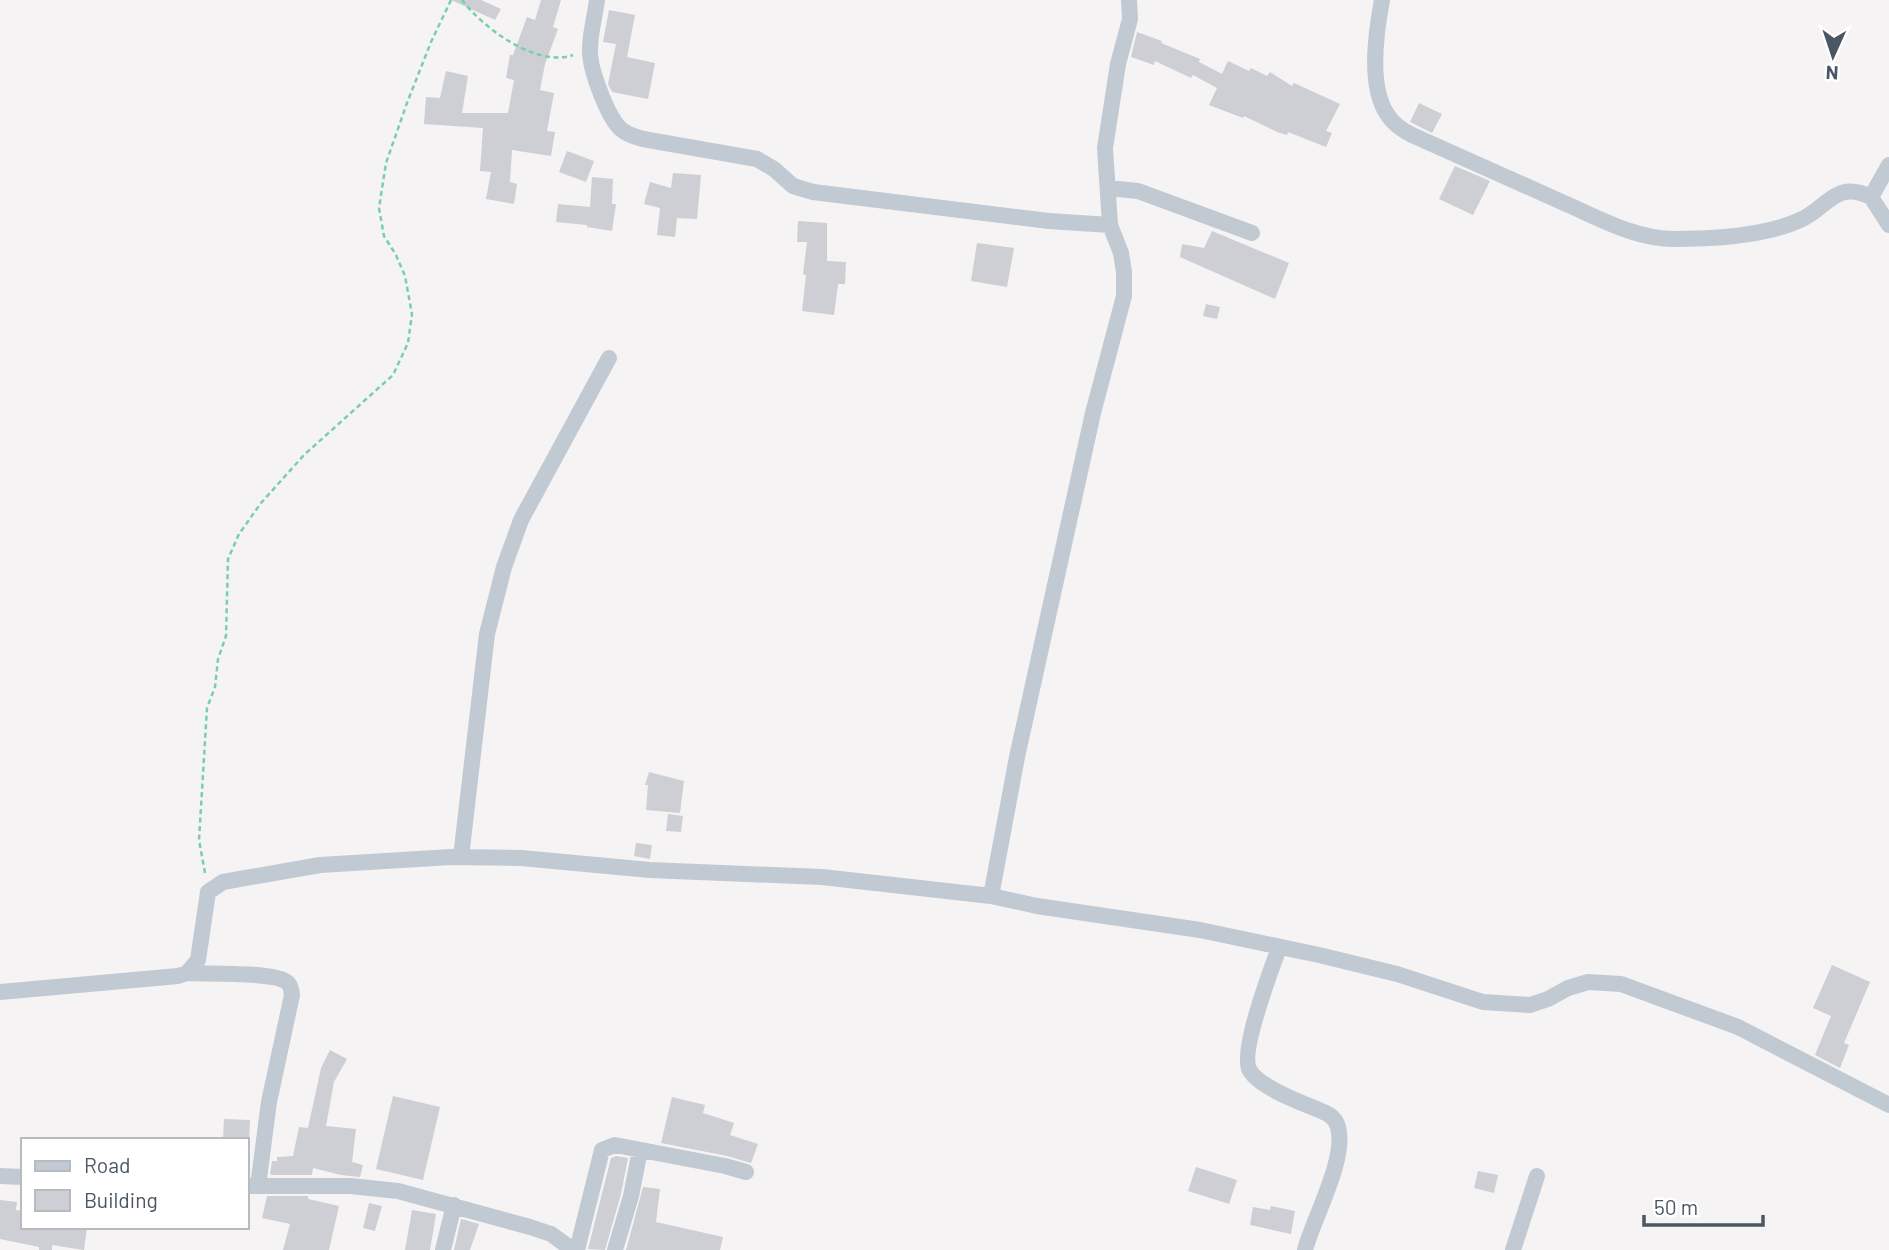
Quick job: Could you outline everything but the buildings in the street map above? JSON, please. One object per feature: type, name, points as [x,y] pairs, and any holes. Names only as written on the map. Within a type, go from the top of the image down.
[{"type":"street","points":[[597,0],[590,49],[591,62],[611,116],[622,130],[643,139],[757,159],[793,186],[813,192],[1049,221],[1110,225]]},
{"type":"street","points":[[991,896],[1017,757],[1090,426],[1124,296],[1121,253],[1110,225],[1105,148],[1118,64],[1130,19],[1129,0]]},
{"type":"street","points":[[1382,0],[1376,63],[1378,88],[1381,103],[1388,116],[1400,128],[1635,234],[1674,239],[1748,234],[1800,220],[1842,192],[1871,197],[1889,225]]},
{"type":"street","points":[[1871,197],[1889,165]]},
{"type":"street","points":[[1108,188],[1138,191],[1252,233]]},
{"type":"street","points":[[461,858],[487,634],[504,567],[521,520],[609,358]]},
{"type":"street","points":[[187,973],[198,960],[208,892],[223,882],[320,865],[521,858],[650,870],[822,877],[991,896],[1037,906],[1200,930],[1397,974],[1483,1002],[1530,1005],[1588,982],[1621,984],[1738,1027],[1889,1105]]},
{"type":"street","points":[[1279,948],[1248,1044],[1248,1067],[1252,1074],[1275,1090],[1330,1114],[1338,1127],[1338,1147],[1333,1173],[1306,1250]]},
{"type":"street","points":[[0,992],[187,973],[285,980],[291,986],[292,995],[252,1186],[349,1186],[398,1191],[551,1234],[575,1250],[602,1150],[615,1146],[746,1172]]},
{"type":"street","points":[[615,1250],[631,1196],[640,1150]]},
{"type":"street","points":[[0,1176],[21,1177]]},
{"type":"street","points":[[1513,1250],[1537,1176]]},
{"type":"street","points":[[443,1250],[454,1205]]},
{"type":"path","points":[[208,892],[200,840],[207,708],[215,687],[218,660],[226,636],[228,559],[239,534],[261,503],[304,455],[393,375],[408,343],[412,314],[405,276],[384,236],[379,208],[386,163],[431,41],[451,0]]},
{"type":"path","points":[[462,0],[488,28],[514,44],[534,52],[561,60],[590,49]]}]
